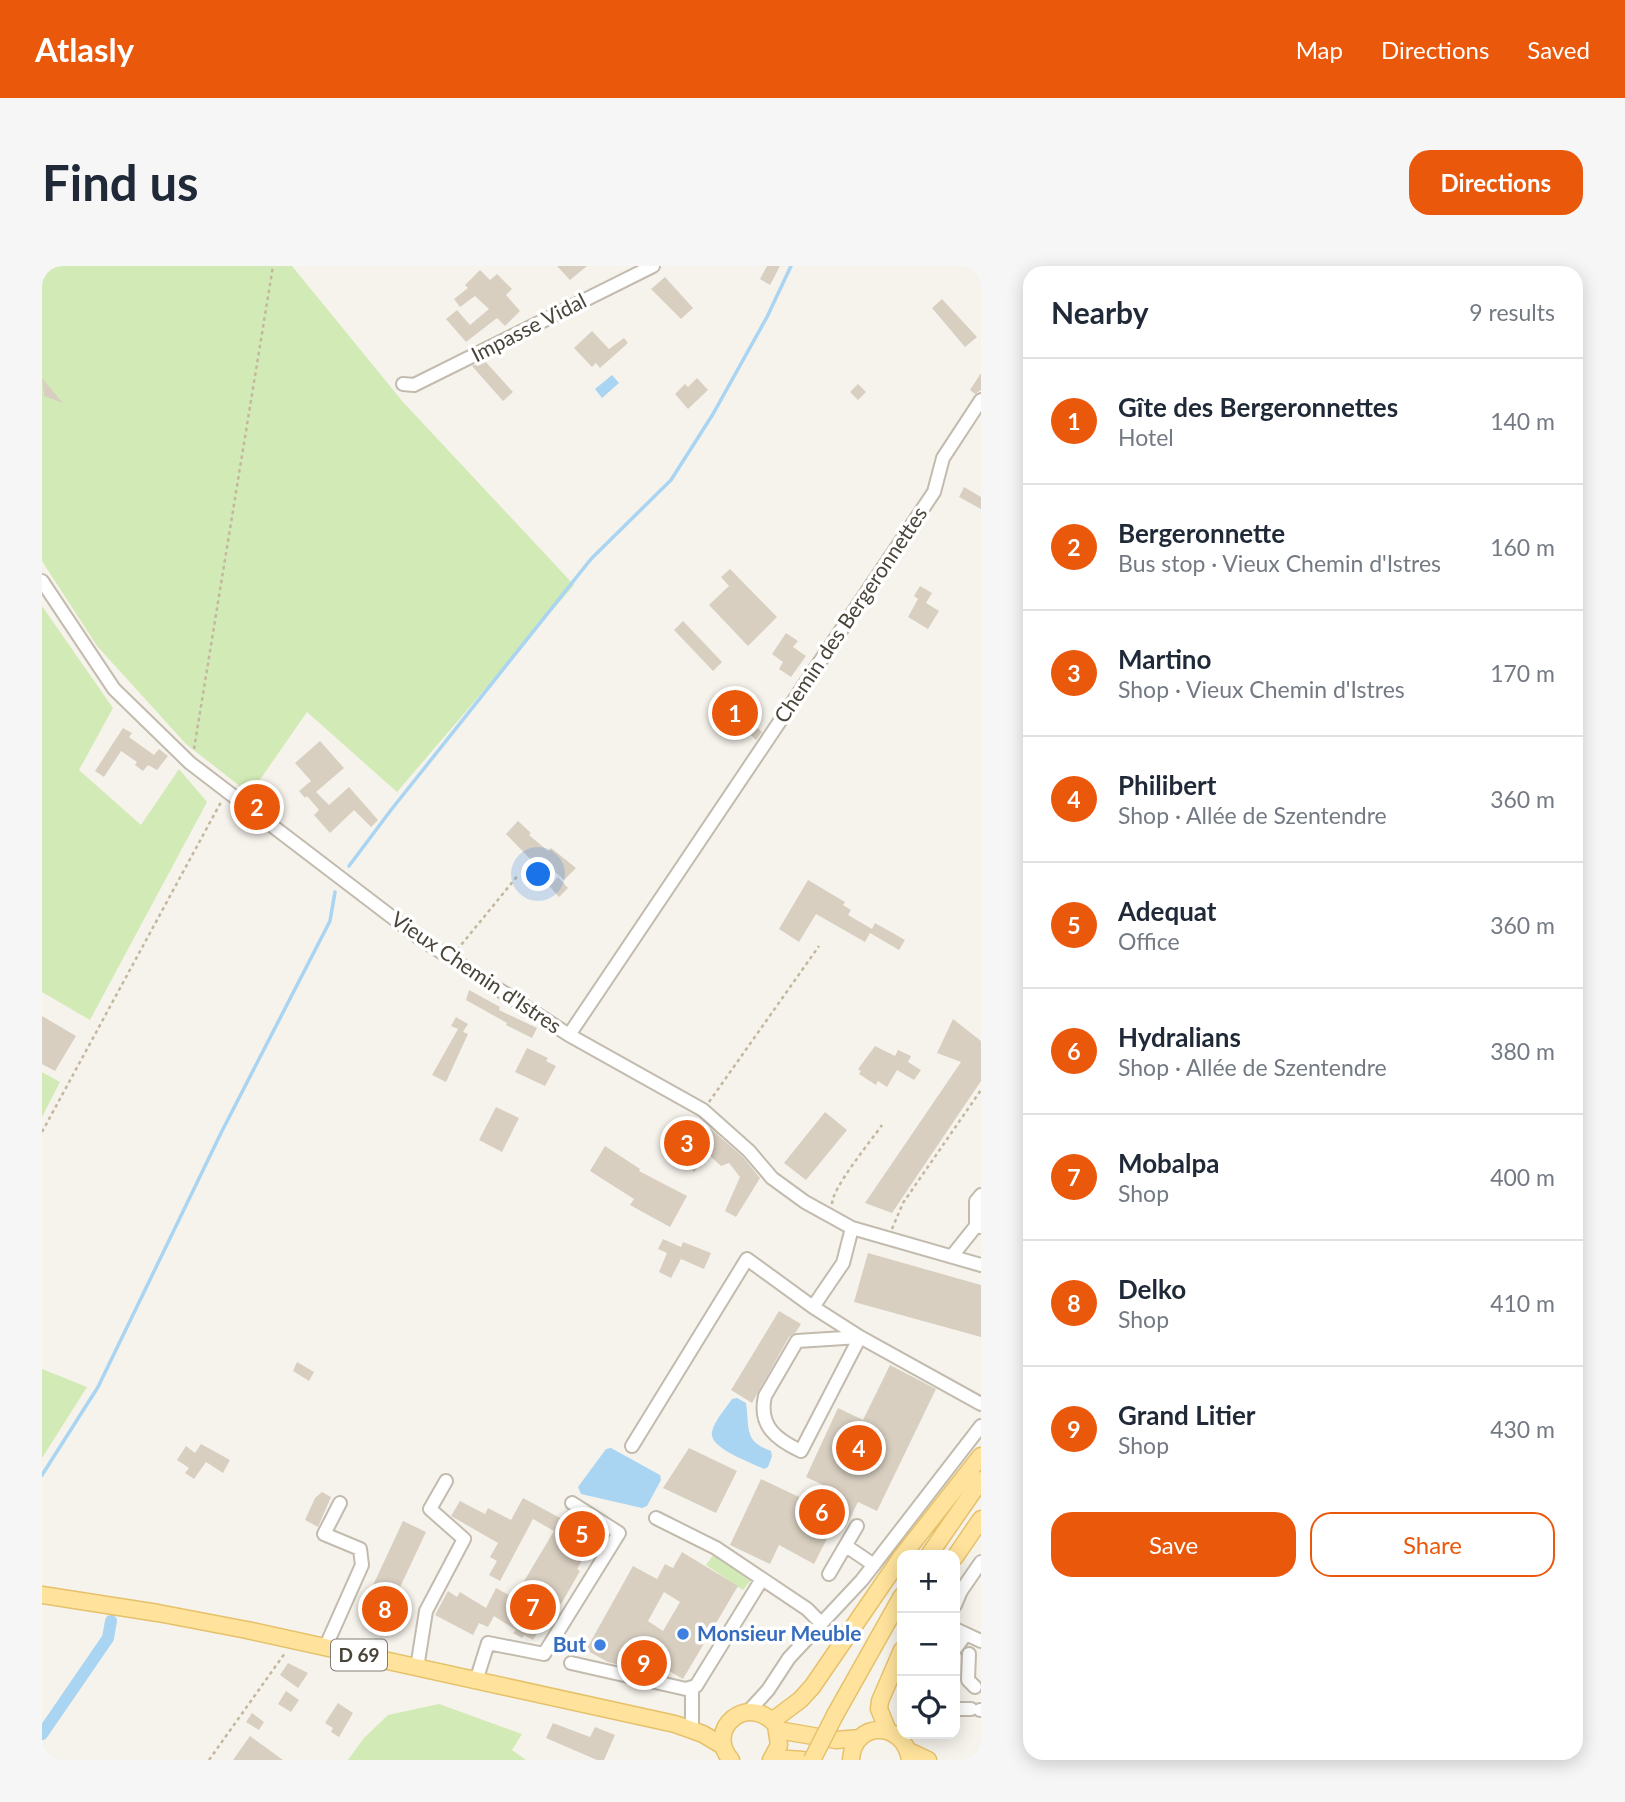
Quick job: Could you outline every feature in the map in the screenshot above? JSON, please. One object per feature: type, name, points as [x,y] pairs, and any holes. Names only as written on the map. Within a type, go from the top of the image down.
[{"type":"main road","points":[[908,1550],[981,1455]]},
{"type":"main road","points":[[932,1550],[981,1480]]},
{"type":"main road","points":[[960,1550],[981,1518]]},
{"type":"main road","points":[[772,1723],[812,1687],[897,1565]]},
{"type":"main road","name":"D 69","points":[[42,1595],[158,1613],[684,1724],[728,1723]]},
{"type":"main road","points":[[813,1760],[897,1605]]},
{"type":"main road","points":[[897,1662],[879,1709],[909,1755],[928,1760]]},
{"type":"main road","points":[[726,1755],[724,1730],[740,1713],[748,1712],[772,1723],[836,1740],[860,1738]]},
{"type":"main road","points":[[772,1723],[779,1745],[772,1759],[803,1760]]},
{"type":"main road","name":"D 69","points":[[684,1724],[703,1734],[726,1755]]},
{"type":"main road","points":[[851,1760],[854,1745],[860,1738],[873,1731],[896,1732]]},
{"type":"street","name":"Impasse Vidal","points":[[403,384],[414,385],[653,266]]},
{"type":"street","name":"Chemin des Bergeronnettes","points":[[569,1035],[933,492],[943,458],[981,400]]},
{"type":"street","name":"Vieux Chemin d'Istres","points":[[42,581],[114,689],[190,763],[418,937],[569,1035],[703,1110],[749,1151],[772,1178],[806,1202],[852,1228],[981,1265]]},
{"type":"street","points":[[952,1256],[979,1226],[976,1201],[981,1195]]},
{"type":"street","points":[[813,1307],[843,1263],[852,1228]]},
{"type":"street","points":[[632,1446],[747,1259],[860,1337],[981,1404]]},
{"type":"street","points":[[860,1337],[801,1451],[786,1444],[769,1430],[764,1420],[765,1396],[797,1341],[860,1337]]},
{"type":"street","points":[[748,1712],[768,1690],[789,1658],[874,1565],[981,1426]]},
{"type":"street","points":[[417,1668],[426,1611],[464,1539],[430,1509],[446,1481]]},
{"type":"street","points":[[326,1648],[362,1565],[360,1549],[324,1534],[340,1503]]},
{"type":"street","points":[[476,1681],[488,1643],[544,1654],[619,1533],[572,1503]]},
{"type":"street","points":[[656,1518],[716,1548],[807,1609],[821,1623]]},
{"type":"street","points":[[830,1574],[857,1526]]},
{"type":"street","points":[[846,1546],[874,1565]]},
{"type":"street","points":[[960,1593],[981,1562]]},
{"type":"street","points":[[571,1663],[686,1689],[692,1688],[696,1686],[762,1579]]},
{"type":"street","points":[[960,1632],[974,1649],[968,1680],[975,1687]]},
{"type":"street","points":[[684,1724],[692,1688]]},
{"type":"street","points":[[768,1690],[772,1723]]},
{"type":"path","points":[[190,763],[196,741],[273,266]]},
{"type":"path","points":[[42,1132],[226,793]]},
{"type":"path","points":[[450,958],[519,874]]},
{"type":"path","points":[[703,1110],[819,946]]},
{"type":"path","points":[[889,1239],[903,1203],[981,1090]]},
{"type":"path","points":[[833,1217],[832,1198],[882,1125]]},
{"type":"path","points":[[209,1760],[293,1641]]},
{"type":"green space","points":[[42,266],[292,266],[403,402],[574,585],[397,792],[307,712],[250,794],[186,744],[97,646],[42,561]]},
{"type":"green space","points":[[42,606],[113,708],[79,770],[141,825],[179,769],[207,802],[90,1020],[42,992]]},
{"type":"green space","points":[[42,1072],[60,1082],[42,1117]]},
{"type":"green space","points":[[42,1369],[87,1387],[42,1458]]},
{"type":"green space","points":[[714,1554],[752,1579],[743,1590],[706,1565]]},
{"type":"green space","points":[[439,1704],[522,1734],[512,1750],[526,1760],[348,1760],[364,1738],[388,1715]]},
{"type":"water","points":[[612,375],[619,383],[602,398],[595,389]]},
{"type":"water","points":[[737,1398],[746,1403],[752,1438],[771,1451],[768,1467],[764,1469],[724,1449],[713,1438],[713,1428],[718,1419],[732,1399]]},
{"type":"water","points":[[611,1448],[660,1475],[661,1480],[647,1506],[642,1508],[581,1494],[578,1487],[606,1449]]},
{"type":"building","points":[[557,266],[587,266],[570,280]]},
{"type":"building","points":[[767,266],[780,266],[770,285],[760,279]]},
{"type":"building","points":[[480,270],[490,280],[497,274],[512,289],[506,295],[520,311],[505,326],[497,318],[466,342],[446,319],[457,310],[470,325],[489,309],[475,296],[460,307],[454,299],[468,288],[465,285]]},
{"type":"building","points":[[665,277],[693,308],[681,319],[651,289]]},
{"type":"building","points":[[942,299],[977,337],[965,347],[932,308]]},
{"type":"building","points":[[592,331],[609,349],[624,338],[628,343],[600,368],[596,363],[592,367],[574,348]]},
{"type":"building","points":[[484,360],[513,392],[503,401],[472,366]]},
{"type":"building","points":[[981,373],[981,390],[975,394],[970,390]]},
{"type":"building","points":[[42,378],[63,403],[44,396]]},
{"type":"building","points":[[697,378],[708,390],[688,409],[675,394],[685,384],[688,387]]},
{"type":"building","points":[[858,384],[866,392],[858,400],[850,392]]},
{"type":"building","points":[[964,487],[981,497],[981,509],[959,497]]},
{"type":"building","points":[[730,569],[777,617],[748,646],[709,605],[729,586],[721,577]]},
{"type":"building","points":[[920,586],[932,593],[926,603],[939,611],[928,629],[908,617],[918,599],[914,596]]},
{"type":"building","points":[[683,621],[722,662],[713,671],[674,630]]},
{"type":"building","points":[[786,633],[798,641],[793,647],[806,656],[791,677],[779,669],[783,662],[772,654]]},
{"type":"building","points":[[728,699],[762,732],[756,740],[734,719],[729,725],[715,713]]},
{"type":"building","points":[[123,728],[132,733],[129,737],[154,755],[159,749],[168,756],[157,770],[148,765],[143,771],[135,765],[137,762],[121,751],[104,777],[95,771]]},
{"type":"building","points":[[320,741],[344,768],[316,792],[329,805],[349,787],[378,820],[371,827],[354,810],[330,833],[314,815],[319,810],[299,791],[311,781],[295,763]]},
{"type":"building","points":[[518,821],[531,833],[529,835],[548,851],[551,848],[576,868],[564,880],[545,863],[543,865],[539,861],[536,865],[506,834]]},
{"type":"building","points":[[558,877],[568,888],[559,897],[549,886]]},
{"type":"building","points":[[808,880],[845,902],[843,905],[851,910],[848,915],[872,929],[875,923],[905,940],[899,950],[870,933],[865,942],[816,914],[799,942],[779,929]]},
{"type":"building","points":[[469,990],[500,1007],[499,1010],[537,1028],[532,1038],[466,1000]]},
{"type":"building","points":[[42,1016],[76,1036],[55,1071],[42,1064]]},
{"type":"building","points":[[456,1017],[468,1024],[463,1032],[468,1034],[446,1082],[432,1075],[458,1029],[451,1026]]},
{"type":"building","points":[[953,1019],[981,1041],[981,1081],[892,1213],[865,1203],[961,1062],[937,1053]]},
{"type":"building","points":[[875,1046],[895,1056],[898,1050],[911,1056],[908,1062],[921,1070],[914,1080],[897,1070],[887,1087],[878,1081],[876,1085],[859,1074],[861,1071],[858,1069]]},
{"type":"building","points":[[527,1048],[548,1058],[546,1061],[556,1066],[545,1086],[515,1072]]},
{"type":"building","points":[[496,1107],[519,1118],[502,1152],[479,1140]]},
{"type":"building","points":[[825,1112],[847,1130],[806,1180],[784,1163]]},
{"type":"building","points":[[702,1121],[743,1157],[760,1178],[736,1217],[725,1211],[740,1177],[729,1163],[721,1166],[708,1154],[694,1172],[680,1161],[694,1143],[685,1136],[695,1124],[697,1126]]},
{"type":"building","points":[[605,1146],[640,1169],[639,1171],[687,1196],[670,1227],[630,1205],[634,1199],[590,1171]]},
{"type":"building","points":[[663,1239],[681,1247],[683,1242],[711,1253],[704,1269],[681,1259],[671,1278],[659,1272],[667,1253],[658,1249]]},
{"type":"building","points":[[868,1253],[981,1285],[981,1337],[854,1302]]},
{"type":"building","points":[[779,1311],[801,1324],[789,1337],[752,1403],[731,1390]]},
{"type":"building","points":[[297,1362],[314,1372],[309,1381],[293,1371]]},
{"type":"building","points":[[890,1365],[936,1389],[877,1511],[858,1502],[845,1528],[835,1523],[814,1564],[779,1545],[770,1564],[730,1545],[761,1479],[814,1504],[823,1485],[806,1477],[838,1408],[863,1420]]},
{"type":"building","points":[[201,1444],[230,1460],[223,1473],[206,1462],[194,1479],[185,1473],[189,1468],[177,1460],[186,1446],[195,1453]]},
{"type":"building","points":[[689,1448],[737,1471],[716,1513],[663,1488]]},
{"type":"building","points":[[322,1492],[331,1497],[318,1527],[305,1520],[315,1498]]},
{"type":"building","points":[[523,1498],[562,1519],[567,1510],[600,1531],[592,1543],[596,1546],[591,1554],[587,1552],[577,1569],[580,1571],[561,1604],[557,1601],[533,1640],[513,1633],[516,1630],[494,1616],[488,1627],[479,1623],[473,1635],[435,1615],[448,1591],[457,1597],[460,1592],[486,1608],[496,1588],[514,1598],[554,1531],[533,1519],[500,1581],[489,1575],[497,1561],[490,1557],[498,1543],[451,1516],[460,1501],[485,1514],[488,1508],[511,1520]]},
{"type":"building","points":[[403,1521],[426,1532],[394,1600],[410,1608],[400,1630],[361,1611]]},
{"type":"building","points":[[682,1552],[738,1586],[683,1679],[657,1664],[651,1672],[626,1660],[623,1666],[608,1662],[586,1650],[633,1566],[657,1579],[665,1564],[673,1568]],"holes":[[[664,1592],[680,1602],[663,1631],[648,1621]]]},
{"type":"building","points":[[288,1663],[308,1673],[298,1688],[280,1675]]},
{"type":"building","points":[[286,1691],[299,1700],[291,1712],[278,1704]]},
{"type":"building","points":[[338,1703],[353,1713],[339,1737],[331,1732],[333,1728],[325,1723]]},
{"type":"building","points":[[252,1713],[264,1722],[259,1730],[246,1722]]},
{"type":"building","points":[[553,1723],[590,1737],[595,1727],[615,1735],[604,1760],[597,1760],[546,1738]]},
{"type":"building","points":[[250,1736],[283,1760],[233,1760]]},
{"type":"waterway","points":[[349,866],[591,559],[671,480],[713,414],[767,317],[791,266]]},
{"type":"waterway","points":[[42,1475],[98,1387],[222,1131],[330,921],[335,892]]},
{"type":"waterway","points":[[42,1734],[108,1638],[111,1621]]},
{"type":"place","name":"Gîte des Bergeronnettes","points":[[735,713]]},
{"type":"place","name":"Bergeronnette","points":[[257,807]]},
{"type":"place","name":"Martino","points":[[687,1143]]},
{"type":"place","name":"Philibert","points":[[859,1448]]},
{"type":"place","name":"Hydralians","points":[[822,1512]]},
{"type":"place","name":"Adequat","points":[[582,1534]]},
{"type":"place","name":"Mobalpa","points":[[533,1607]]},
{"type":"place","name":"Delko","points":[[385,1609]]},
{"type":"place","name":"Monsieur Meuble","points":[[683,1634]]},
{"type":"place","name":"But","points":[[600,1645]]},
{"type":"place","name":"Grand Litier","points":[[644,1663]]}]
